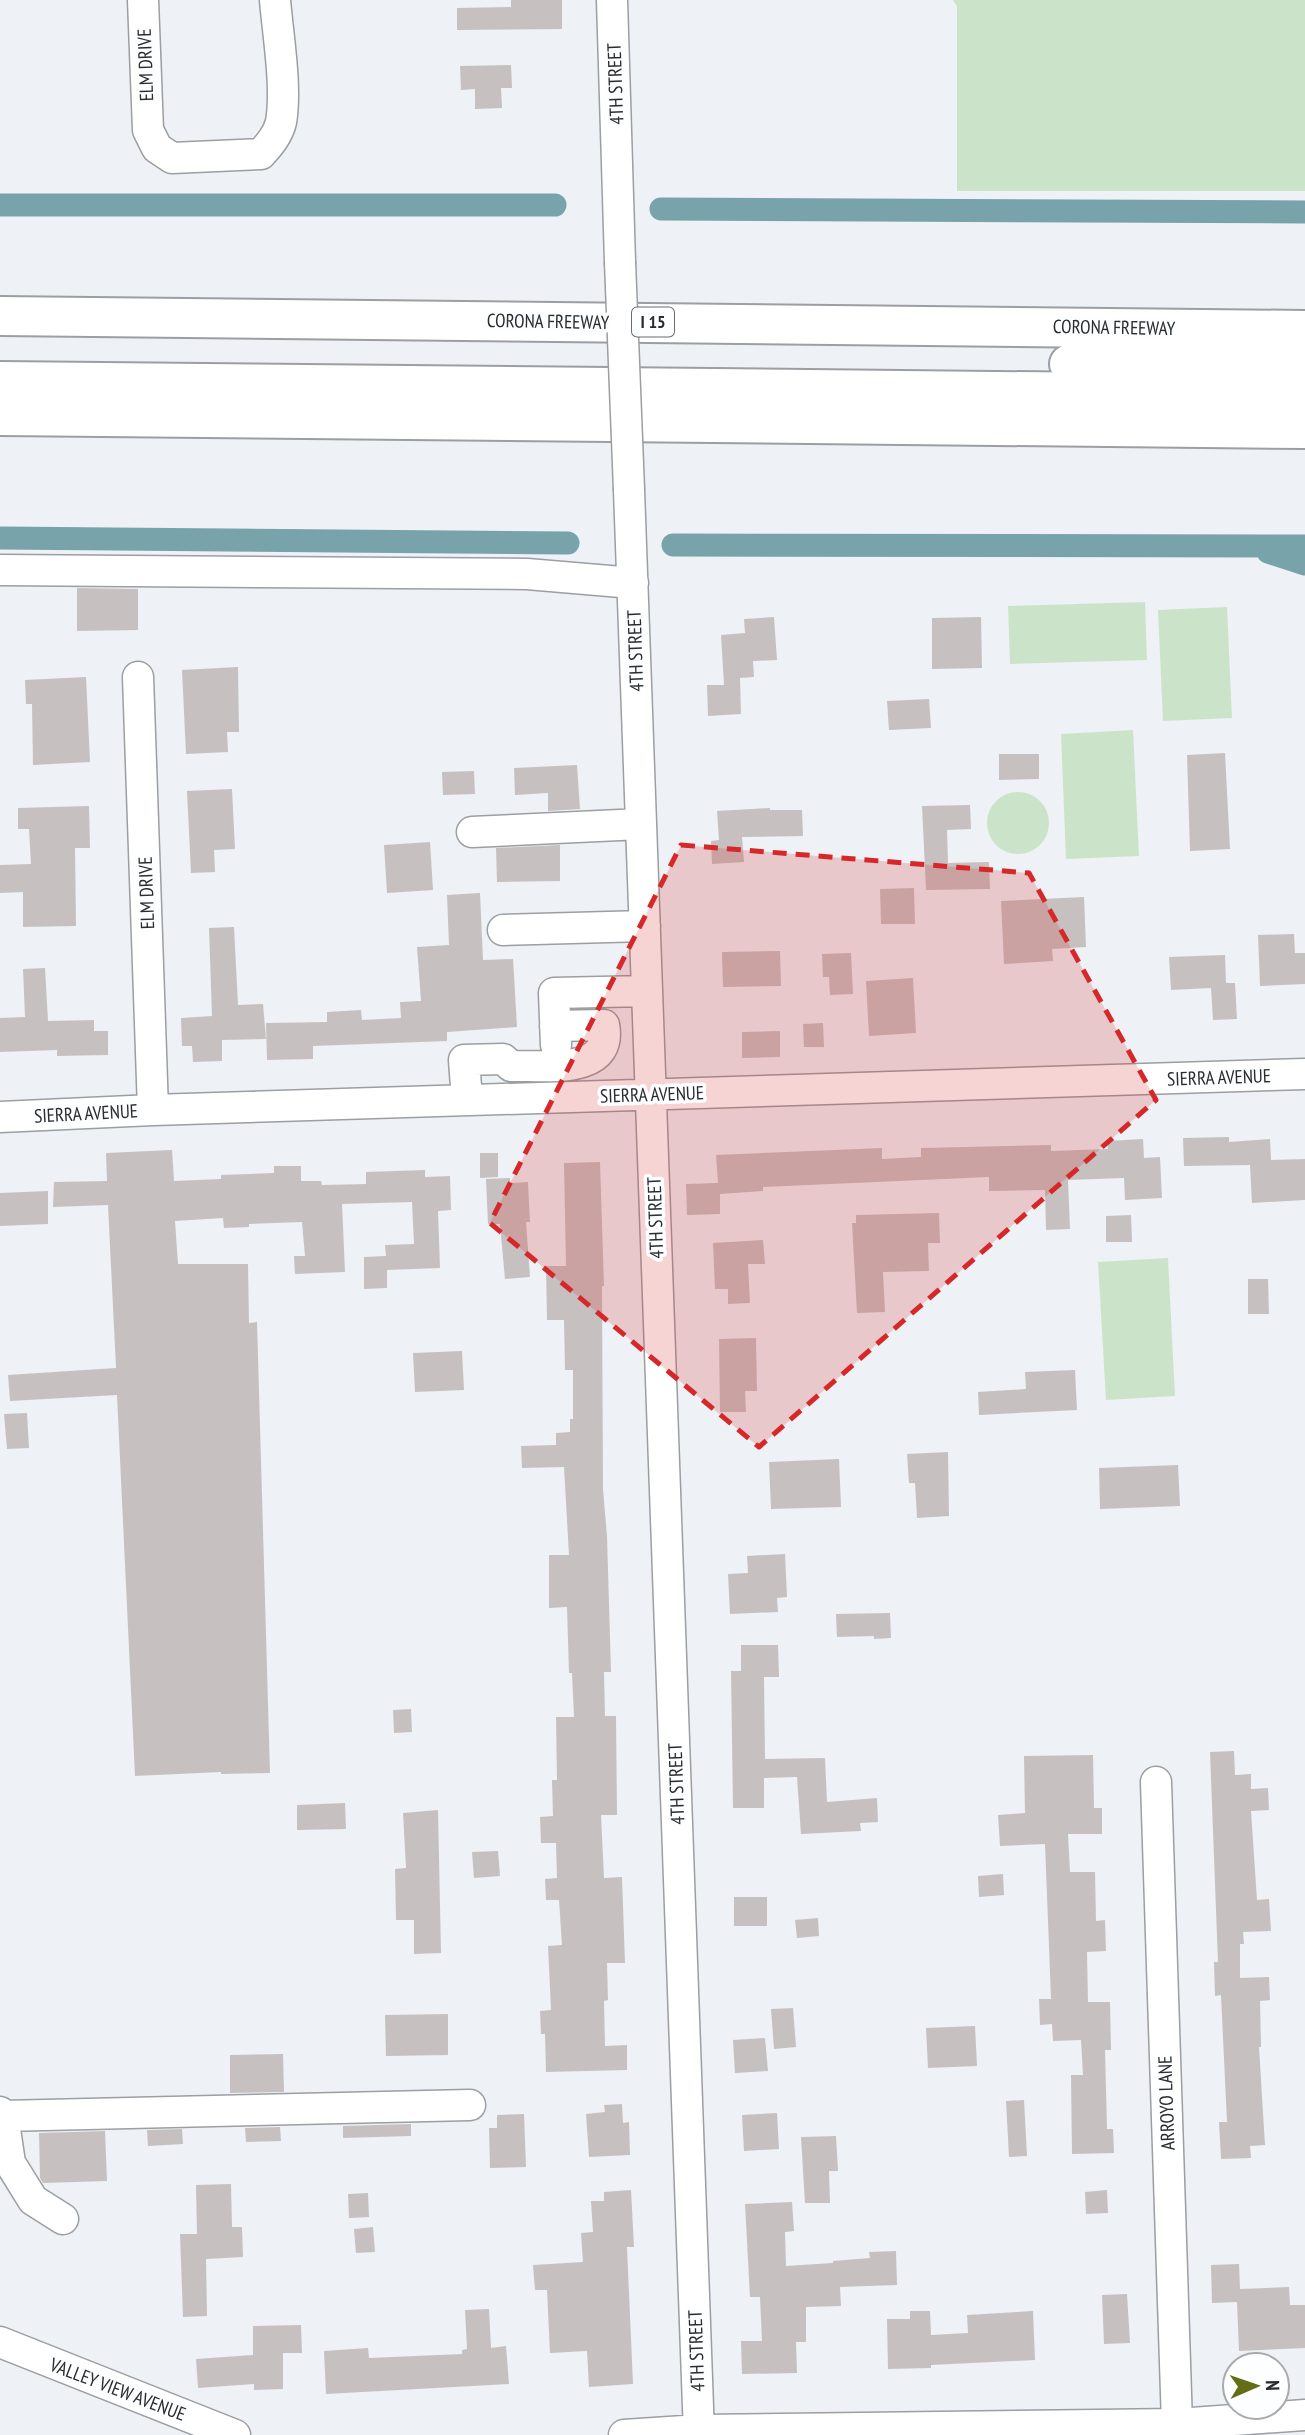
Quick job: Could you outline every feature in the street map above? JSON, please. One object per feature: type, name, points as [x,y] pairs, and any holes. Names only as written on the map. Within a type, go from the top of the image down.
[{"type":"highway","name":"CORONA FREEWAY","points":[[0,316],[1305,330]]},
{"type":"highway","points":[[0,355],[1305,366]]},
{"type":"highway","points":[[0,381],[1305,394]]},
{"type":"highway","points":[[0,416],[1305,429]]},
{"type":"street","name":"ELM DRIVE","points":[[143,0],[148,130],[157,148],[172,158],[261,154],[272,142],[281,124],[282,97],[275,0]]},
{"type":"street","name":"4TH STREET","points":[[612,0],[699,2432]]},
{"type":"street","points":[[0,570],[527,574],[632,578]]},
{"type":"street","name":"ELM DRIVE","points":[[138,677],[153,1110]]},
{"type":"street","points":[[472,832],[641,824]]},
{"type":"street","points":[[503,930],[645,926]]},
{"type":"street","points":[[558,1097],[554,993],[647,991]]},
{"type":"street","points":[[467,1100],[464,1060],[503,1059],[511,1066],[556,1047]]},
{"type":"street","name":"SIERRA AVENUE","points":[[0,1117],[1305,1074]]},
{"type":"street","name":"ARROYO LANE","points":[[1156,1782],[1177,2424]]},
{"type":"street","points":[[63,2219],[33,2200],[10,2163],[1,2114],[470,2105]]},
{"type":"street","name":"VALLEY VIEW AVENUE","points":[[0,2342],[235,2435]]},
{"type":"street","points":[[624,2435],[947,2431],[1177,2424],[1305,2415]]},
{"type":"highlighted area","points":[[681,845],[1029,873],[1156,1100],[759,1447],[490,1223]]},
{"type":"green space","points":[[953,0],[1305,0],[1305,191],[957,191],[957,6]]},
{"type":"green space","points":[[1145,602],[1147,660],[1010,664],[1008,606]]},
{"type":"green space","points":[[1227,607],[1232,718],[1163,721],[1158,610]]},
{"type":"green space","points":[[1133,730],[1139,856],[1066,859],[1061,734]]},
{"type":"green space","points":[[1012,792],[1024,792],[1040,801],[1047,811],[1047,835],[1040,845],[1024,854],[1012,854],[1001,849],[992,840],[987,829],[987,817],[992,806],[1001,797]]},
{"type":"green space","points":[[1168,1258],[1175,1396],[1106,1400],[1098,1262]]},
{"type":"building","points":[[511,0],[562,0],[562,29],[457,30],[457,8],[511,7]]},
{"type":"building","points":[[511,65],[512,88],[501,88],[502,108],[475,109],[475,89],[461,90],[460,66]]},
{"type":"building","points":[[77,588],[138,589],[138,630],[77,631]]},
{"type":"building","points":[[774,617],[777,660],[753,661],[754,677],[740,678],[741,714],[708,716],[707,685],[724,685],[721,635],[745,633],[744,619]]},
{"type":"building","points":[[981,617],[982,668],[932,669],[932,618]]},
{"type":"building","points":[[238,667],[239,732],[227,732],[228,752],[186,754],[182,670]]},
{"type":"building","points":[[86,677],[90,762],[33,765],[32,704],[26,704],[25,680]]},
{"type":"building","points":[[929,699],[931,728],[889,730],[887,701]]},
{"type":"building","points":[[1225,753],[1230,849],[1190,851],[1187,755]]},
{"type":"building","points":[[999,754],[1039,754],[1039,779],[999,780]]},
{"type":"building","points":[[577,765],[580,809],[548,811],[548,793],[515,795],[514,768]]},
{"type":"building","points":[[474,771],[475,794],[443,795],[442,772]]},
{"type":"building","points":[[232,789],[235,849],[214,850],[215,872],[191,873],[187,791]]},
{"type":"building","points":[[970,805],[971,829],[947,830],[948,863],[989,862],[990,889],[926,890],[922,806]]},
{"type":"building","points":[[89,806],[90,848],[75,848],[76,926],[23,927],[23,892],[0,893],[0,865],[31,864],[29,829],[18,829],[18,808]]},
{"type":"building","points":[[770,808],[802,810],[803,836],[742,837],[744,862],[712,864],[711,841],[719,840],[717,811]]},
{"type":"building","points":[[430,842],[433,890],[387,893],[384,845]]},
{"type":"building","points":[[560,845],[560,881],[497,882],[496,848]]},
{"type":"building","points":[[914,888],[915,924],[881,924],[880,889]]},
{"type":"building","points":[[480,893],[483,960],[513,959],[517,1027],[447,1032],[447,1041],[313,1046],[313,1059],[267,1060],[266,1023],[327,1022],[327,1012],[361,1010],[362,1020],[401,1018],[400,1002],[421,1001],[417,947],[449,945],[447,895]]},
{"type":"building","points":[[1084,897],[1086,947],[1052,949],[1053,961],[1004,964],[1001,901]]},
{"type":"building","points":[[234,927],[238,1005],[263,1004],[266,1039],[222,1040],[222,1061],[193,1062],[192,1046],[182,1046],[181,1018],[212,1016],[209,928]]},
{"type":"building","points":[[1294,934],[1295,953],[1305,953],[1305,984],[1260,986],[1258,935]]},
{"type":"building","points":[[780,951],[781,986],[723,987],[722,952]]},
{"type":"building","points":[[851,953],[853,994],[830,995],[829,977],[823,977],[822,954]]},
{"type":"building","points":[[1225,955],[1226,983],[1235,983],[1237,1019],[1213,1020],[1211,988],[1171,990],[1169,957]]},
{"type":"building","points":[[45,968],[48,1021],[94,1020],[94,1031],[108,1031],[108,1055],[57,1056],[57,1050],[0,1052],[0,1018],[25,1017],[23,969]]},
{"type":"building","points":[[913,978],[916,1033],[869,1036],[866,981]]},
{"type":"building","points":[[823,1023],[824,1047],[804,1047],[803,1024]]},
{"type":"building","points":[[780,1031],[780,1057],[742,1058],[742,1032]]},
{"type":"building","points":[[1229,1137],[1229,1142],[1270,1139],[1271,1160],[1305,1159],[1305,1200],[1252,1203],[1250,1165],[1184,1166],[1183,1138]]},
{"type":"building","points":[[1143,1139],[1144,1158],[1160,1157],[1162,1198],[1125,1200],[1124,1178],[1068,1180],[1070,1229],[1046,1230],[1045,1190],[989,1191],[989,1177],[763,1187],[763,1191],[720,1194],[720,1214],[687,1215],[686,1184],[718,1183],[716,1155],[882,1148],[882,1159],[921,1157],[921,1148],[1051,1145],[1051,1151],[1108,1149],[1107,1141]]},
{"type":"building","points":[[172,1150],[174,1181],[221,1179],[221,1175],[274,1173],[274,1166],[301,1166],[301,1181],[321,1181],[322,1185],[366,1184],[366,1172],[425,1170],[425,1177],[450,1176],[451,1210],[438,1211],[440,1268],[387,1270],[387,1288],[364,1289],[364,1257],[386,1256],[385,1245],[414,1244],[412,1202],[342,1204],[345,1272],[295,1274],[294,1256],[305,1256],[302,1222],[224,1228],[223,1218],[175,1221],[178,1264],[248,1264],[249,1323],[257,1322],[270,1773],[135,1776],[117,1395],[10,1401],[8,1375],[116,1368],[108,1205],[53,1207],[54,1182],[107,1181],[106,1153]]},
{"type":"building","points":[[480,1153],[498,1153],[498,1177],[480,1178]]},
{"type":"building","points":[[600,1162],[604,1286],[603,1489],[611,1672],[604,1672],[605,1716],[616,1716],[617,1815],[601,1815],[604,1878],[622,1877],[625,1963],[607,1963],[605,2046],[627,2045],[627,2070],[546,2072],[545,2034],[541,2034],[540,2011],[551,2010],[548,1946],[562,1945],[559,1900],[546,1900],[545,1879],[557,1878],[556,1843],[541,1843],[540,1817],[553,1816],[552,1780],[557,1780],[556,1717],[574,1717],[572,1673],[569,1673],[567,1607],[549,1608],[549,1555],[569,1555],[564,1467],[522,1468],[521,1446],[556,1445],[556,1433],[570,1432],[570,1419],[573,1419],[573,1370],[565,1370],[564,1320],[547,1320],[546,1266],[566,1266],[564,1163]]},
{"type":"building","points":[[510,1178],[510,1183],[528,1182],[530,1222],[526,1222],[530,1277],[505,1279],[500,1224],[488,1224],[486,1179]]},
{"type":"building","points":[[48,1191],[48,1224],[0,1226],[0,1193]]},
{"type":"building","points":[[939,1213],[940,1243],[928,1243],[929,1271],[883,1272],[885,1312],[857,1313],[852,1223],[856,1223],[856,1215]]},
{"type":"building","points":[[1131,1215],[1132,1242],[1106,1242],[1106,1216]]},
{"type":"building","points":[[763,1240],[765,1264],[748,1264],[750,1303],[728,1304],[728,1289],[715,1289],[713,1243]]},
{"type":"building","points":[[1248,1279],[1268,1279],[1269,1314],[1248,1314]]},
{"type":"building","points":[[756,1338],[757,1391],[745,1391],[746,1412],[720,1412],[719,1339]]},
{"type":"building","points":[[462,1351],[464,1390],[415,1392],[413,1353]]},
{"type":"building","points":[[1075,1370],[1077,1410],[979,1415],[978,1392],[1026,1389],[1025,1372]]},
{"type":"building","points":[[27,1413],[29,1448],[7,1449],[4,1414]]},
{"type":"building","points":[[948,1452],[949,1516],[917,1518],[915,1483],[909,1483],[907,1454]]},
{"type":"building","points":[[839,1459],[841,1507],[771,1509],[769,1462]]},
{"type":"building","points":[[1178,1465],[1180,1506],[1100,1509],[1099,1468]]},
{"type":"building","points":[[785,1554],[787,1597],[777,1598],[778,1612],[730,1614],[728,1574],[748,1573],[747,1556]]},
{"type":"building","points":[[890,1613],[891,1638],[837,1637],[836,1614]]},
{"type":"building","points":[[741,1645],[778,1645],[779,1677],[764,1677],[765,1759],[825,1758],[827,1802],[877,1798],[878,1822],[860,1823],[861,1831],[801,1834],[797,1777],[764,1778],[764,1808],[733,1808],[731,1671],[741,1671]]},
{"type":"building","points":[[411,1709],[412,1732],[394,1733],[393,1710]]},
{"type":"building","points":[[1234,1751],[1235,1775],[1251,1774],[1251,1789],[1268,1788],[1269,1810],[1251,1811],[1257,1900],[1269,1899],[1271,1931],[1243,1932],[1244,1944],[1240,1944],[1240,1978],[1269,1977],[1270,2000],[1260,2001],[1259,2047],[1265,2145],[1250,2146],[1251,2158],[1221,2159],[1219,2122],[1227,2122],[1221,1995],[1215,1996],[1214,1962],[1218,1962],[1210,1752]]},
{"type":"building","points":[[1093,1755],[1094,1808],[1102,1808],[1102,1834],[1068,1834],[1070,1872],[1095,1872],[1096,1921],[1105,1920],[1106,1951],[1087,1952],[1088,2002],[1110,2002],[1111,2050],[1105,2050],[1107,2129],[1113,2129],[1114,2153],[1072,2154],[1071,2075],[1083,2075],[1081,2040],[1053,2041],[1052,2024],[1040,2025],[1039,1999],[1051,1999],[1045,1844],[1000,1846],[998,1815],[1025,1813],[1024,1756]]},
{"type":"building","points":[[345,1803],[346,1829],[297,1830],[297,1805]]},
{"type":"building","points":[[438,1810],[441,1953],[414,1954],[414,1920],[396,1920],[395,1869],[406,1868],[403,1813]]},
{"type":"building","points":[[498,1851],[500,1876],[474,1878],[472,1852]]},
{"type":"building","points":[[1003,1874],[1004,1895],[979,1897],[978,1876]]},
{"type":"building","points":[[734,1897],[767,1897],[767,1926],[734,1926]]},
{"type":"building","points":[[818,1918],[819,1936],[797,1938],[795,1920]]},
{"type":"building","points":[[793,2008],[796,2047],[774,2049],[771,2009]]},
{"type":"building","points":[[448,2014],[448,2055],[386,2056],[385,2015]]},
{"type":"building","points":[[975,2026],[977,2066],[928,2068],[926,2028]]},
{"type":"building","points":[[765,2038],[768,2071],[735,2073],[733,2040]]},
{"type":"building","points":[[283,2054],[284,2092],[230,2093],[230,2055]]},
{"type":"building","points":[[1024,2100],[1027,2156],[1009,2157],[1006,2101]]},
{"type":"building","points":[[622,2104],[623,2123],[629,2122],[630,2155],[589,2157],[586,2114],[605,2112],[604,2105]]},
{"type":"building","points":[[777,2113],[779,2149],[744,2151],[742,2115]]},
{"type":"building","points":[[524,2114],[526,2167],[490,2168],[489,2128],[497,2128],[497,2115]]},
{"type":"building","points":[[411,2124],[411,2136],[343,2138],[343,2126]]},
{"type":"building","points":[[280,2127],[281,2141],[246,2142],[245,2128]]},
{"type":"building","points":[[182,2129],[183,2144],[148,2146],[147,2130]]},
{"type":"building","points":[[105,2131],[107,2181],[43,2183],[40,2178],[39,2133]]},
{"type":"building","points":[[836,2136],[838,2171],[829,2171],[830,2203],[805,2203],[801,2137]]},
{"type":"building","points":[[231,2184],[232,2227],[242,2227],[243,2257],[206,2259],[207,2316],[183,2317],[180,2234],[197,2234],[196,2185]]},
{"type":"building","points":[[631,2190],[634,2247],[627,2247],[633,2384],[589,2387],[587,2351],[550,2353],[547,2290],[535,2290],[533,2265],[583,2262],[581,2233],[593,2232],[591,2201],[604,2201],[604,2192]]},
{"type":"building","points":[[1107,2190],[1108,2213],[1086,2214],[1085,2192]]},
{"type":"building","points":[[368,2193],[369,2217],[349,2218],[348,2194]]},
{"type":"building","points":[[792,2202],[794,2231],[785,2232],[786,2266],[870,2258],[869,2252],[896,2251],[897,2285],[840,2287],[841,2306],[806,2307],[806,2342],[796,2342],[797,2373],[742,2374],[741,2341],[762,2341],[760,2297],[750,2297],[745,2204]]},
{"type":"building","points":[[373,2227],[375,2252],[356,2253],[354,2229]]},
{"type":"building","points":[[1239,2264],[1240,2289],[1289,2287],[1290,2305],[1305,2305],[1305,2348],[1239,2351],[1237,2302],[1212,2303],[1211,2265]]},
{"type":"building","points":[[1127,2294],[1130,2343],[1104,2344],[1102,2295]]},
{"type":"building","points":[[489,2309],[491,2348],[506,2346],[509,2384],[326,2394],[324,2351],[368,2348],[369,2358],[462,2354],[462,2350],[467,2349],[465,2310]]},
{"type":"building","points":[[910,2311],[930,2311],[931,2335],[968,2333],[967,2315],[1033,2311],[1035,2360],[888,2369],[887,2319],[910,2319]]},
{"type":"building","points":[[301,2325],[302,2353],[283,2353],[283,2389],[254,2390],[254,2384],[198,2388],[196,2359],[253,2355],[253,2326]]},
{"type":"waterway","points":[[0,205],[555,205]]},
{"type":"waterway","points":[[661,209],[1305,212]]},
{"type":"waterway","points":[[0,538],[568,543]]},
{"type":"waterway","points":[[673,545],[1305,546]]},
{"type":"waterway","points":[[1268,552],[1305,564]]}]
